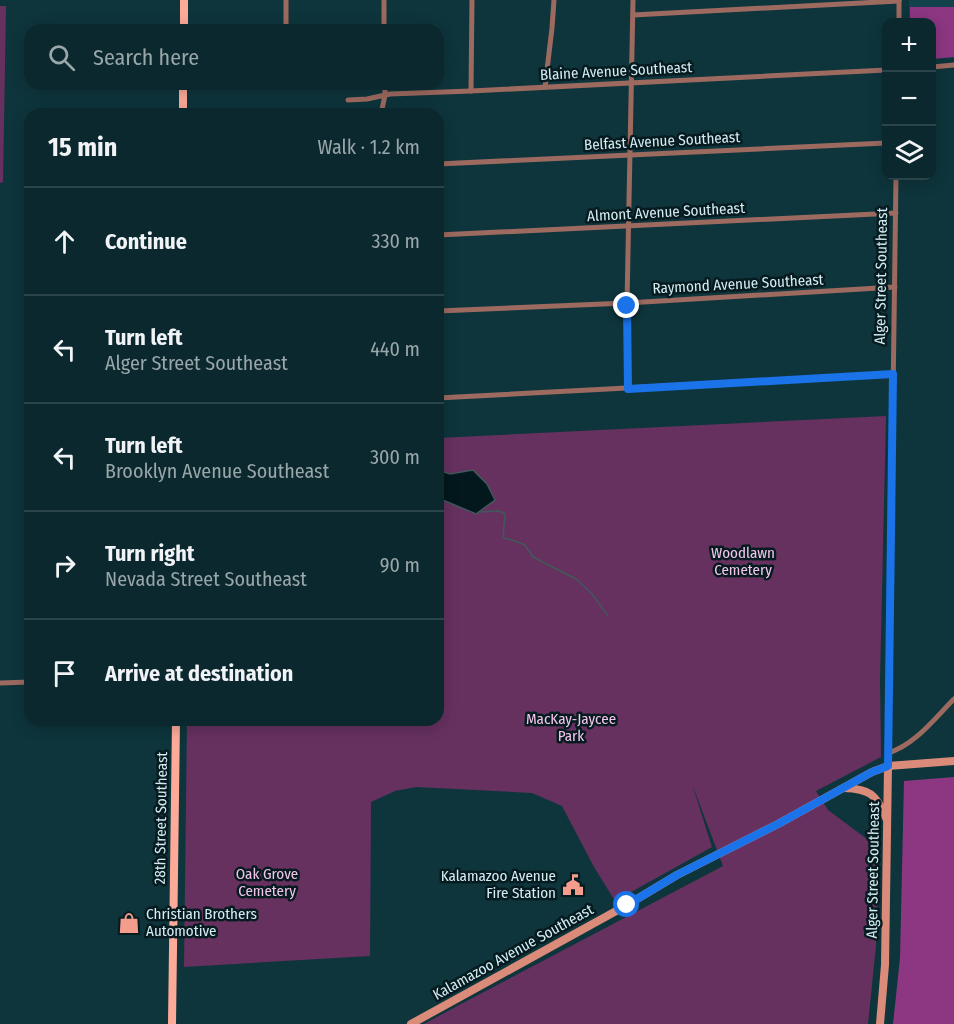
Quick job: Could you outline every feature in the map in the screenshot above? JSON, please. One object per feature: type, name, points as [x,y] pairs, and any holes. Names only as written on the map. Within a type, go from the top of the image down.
[{"type":"main road","points":[[184,0],[184,24]]},
{"type":"main road","points":[[183,90],[183,108]]},
{"type":"main road","name":"28th Street Southeast","points":[[172,1024],[176,726]]},
{"type":"main road","name":"Kalamazoo Avenue Southeast","points":[[411,1024],[617,911],[677,875],[778,824],[872,772],[888,766],[954,761]]},
{"type":"main road","name":"Alger Street Southeast","points":[[880,1024],[885,965],[888,766]]},
{"type":"main road","points":[[843,788],[863,790],[872,795],[880,804],[887,822]]},
{"type":"street","points":[[286,0],[286,24]]},
{"type":"street","points":[[384,0],[384,24]]},
{"type":"street","points":[[471,0],[471,91]]},
{"type":"street","points":[[544,87],[554,0]]},
{"type":"street","points":[[628,389],[627,303],[633,0]]},
{"type":"street","points":[[633,15],[899,1],[899,18]]},
{"type":"street","points":[[936,67],[954,65]]},
{"type":"street","name":"Blaine Avenue Southeast","points":[[348,100],[390,94],[882,70]]},
{"type":"street","points":[[382,108],[385,90]]},
{"type":"street","name":"Belfast Avenue Southeast","points":[[444,164],[882,142]]},
{"type":"street","name":"Alger Street Southeast","points":[[888,766],[896,180]]},
{"type":"street","name":"Almont Avenue Southeast","points":[[444,235],[896,213]]},
{"type":"street","name":"Raymond Avenue Southeast","points":[[444,311],[627,303],[895,287]]},
{"type":"street","points":[[444,398],[893,374]]},
{"type":"street","points":[[0,683],[24,682]]},
{"type":"street","points":[[888,753],[898,750],[915,737],[954,699]]},
{"type":"shaded area","points":[[909,0],[954,0],[954,58],[936,59],[936,18],[909,18]]},
{"type":"shaded area","points":[[910,7],[954,7],[954,57],[936,59],[936,18],[910,18]]},
{"type":"shaded area","points":[[473,470],[487,484],[495,500],[476,514],[444,501],[444,472],[450,474]]},
{"type":"shaded area","points":[[954,777],[954,1024],[893,1024],[900,958],[904,781]]},
{"type":"green space","points":[[0,6],[6,6],[3,182],[0,183]]},
{"type":"green space","points":[[886,416],[880,679],[881,757],[816,791],[828,810],[879,848],[876,946],[868,1024],[424,1024],[723,866],[692,784],[712,847],[615,901],[562,806],[532,793],[416,787],[395,791],[371,802],[370,956],[184,967],[187,726],[444,726],[444,438]]},
{"type":"waterway","points":[[479,512],[499,511],[505,514],[503,538],[525,545],[533,557],[576,579],[592,594],[608,616]]},
{"type":"place","name":"Kalamazoo Avenue Fire Station","points":[[573,885]]},
{"type":"place","name":"Christian Brothers Automotive","points":[[129,923]]},
{"type":"route","points":[[627,306],[628,389],[893,374],[888,766],[872,772],[778,824],[677,875],[627,905]]},
{"type":"park label","name":"Woodlawn Cemetery","points":[[743,562]]},
{"type":"park label","name":"MacKay-Jaycee Park","points":[[571,728]]},
{"type":"park label","name":"Oak Grove Cemetery","points":[[267,882]]}]
